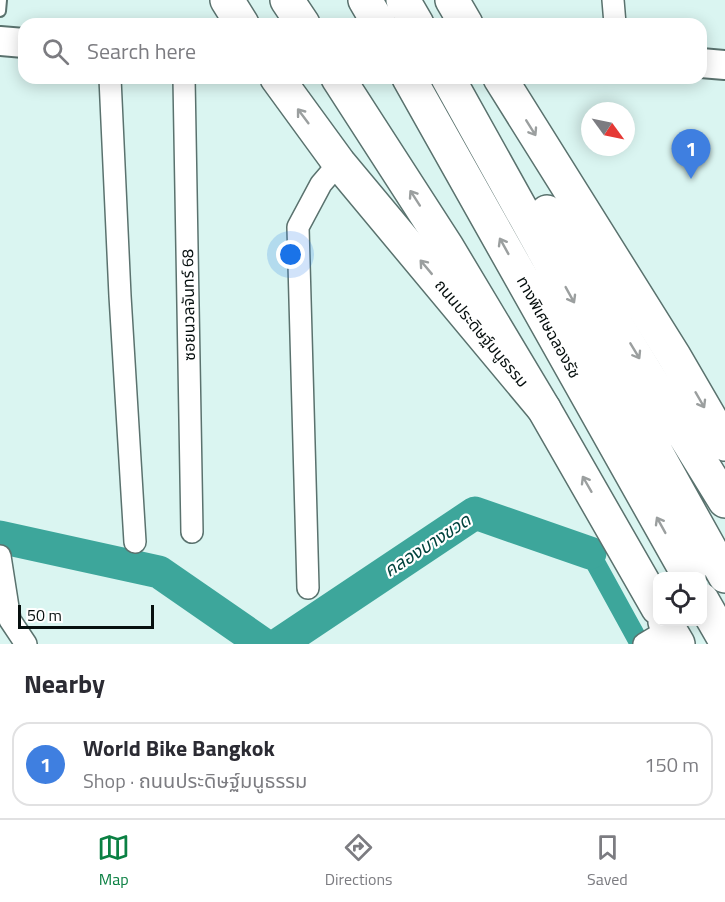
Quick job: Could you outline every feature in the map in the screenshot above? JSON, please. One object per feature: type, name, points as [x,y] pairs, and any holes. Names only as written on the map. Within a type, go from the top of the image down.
[{"type":"main road","points":[[227,0],[238,18]]},
{"type":"main road","points":[[287,0],[299,18]]},
{"type":"main road","points":[[365,0],[376,18]]},
{"type":"main road","points":[[403,0],[414,18]]},
{"type":"main road","points":[[452,0],[462,18]]},
{"type":"main road","points":[[0,41],[18,42]]},
{"type":"main road","points":[[707,63],[725,64]]},
{"type":"main road","name":"ถนนประดิษฐ์มนูธรรม","points":[[281,84],[339,163],[544,409],[666,630]]},
{"type":"main road","points":[[342,84],[447,247],[544,409]]},
{"type":"main road","name":"ทางพิเศษฉลองรัช","points":[[412,84],[687,572]]},
{"type":"main road","name":"ทางพิเศษฉลองรัช","points":[[452,84],[725,576]]},
{"type":"main road","points":[[504,84],[674,356],[725,444]]},
{"type":"main road","points":[[470,115],[519,163],[725,501]]},
{"type":"main road","points":[[707,602],[725,585]]},
{"type":"main road","points":[[707,609],[725,640]]},
{"type":"main road","points":[[666,630],[698,644]]},
{"type":"street","points":[[613,0],[614,18]]},
{"type":"street","points":[[110,84],[135,542]]},
{"type":"street","name":"ซอยนวลจันทร์ 68","points":[[184,84],[192,532]]},
{"type":"street","points":[[308,588],[298,227],[321,184],[339,163]]},
{"type":"street","points":[[1,559],[10,620],[26,644]]},
{"type":"lane","points":[[0,10],[1,0]]},
{"type":"waterway","name":"คลองบางขวด","points":[[279,644],[475,513],[590,553]]},
{"type":"waterway","name":"คลองบางขวด","points":[[0,537],[159,572],[263,644]]},
{"type":"waterway","points":[[590,553],[640,644]]},
{"type":"place","name":"World Bike Bangkok","points":[[691,179]]}]
